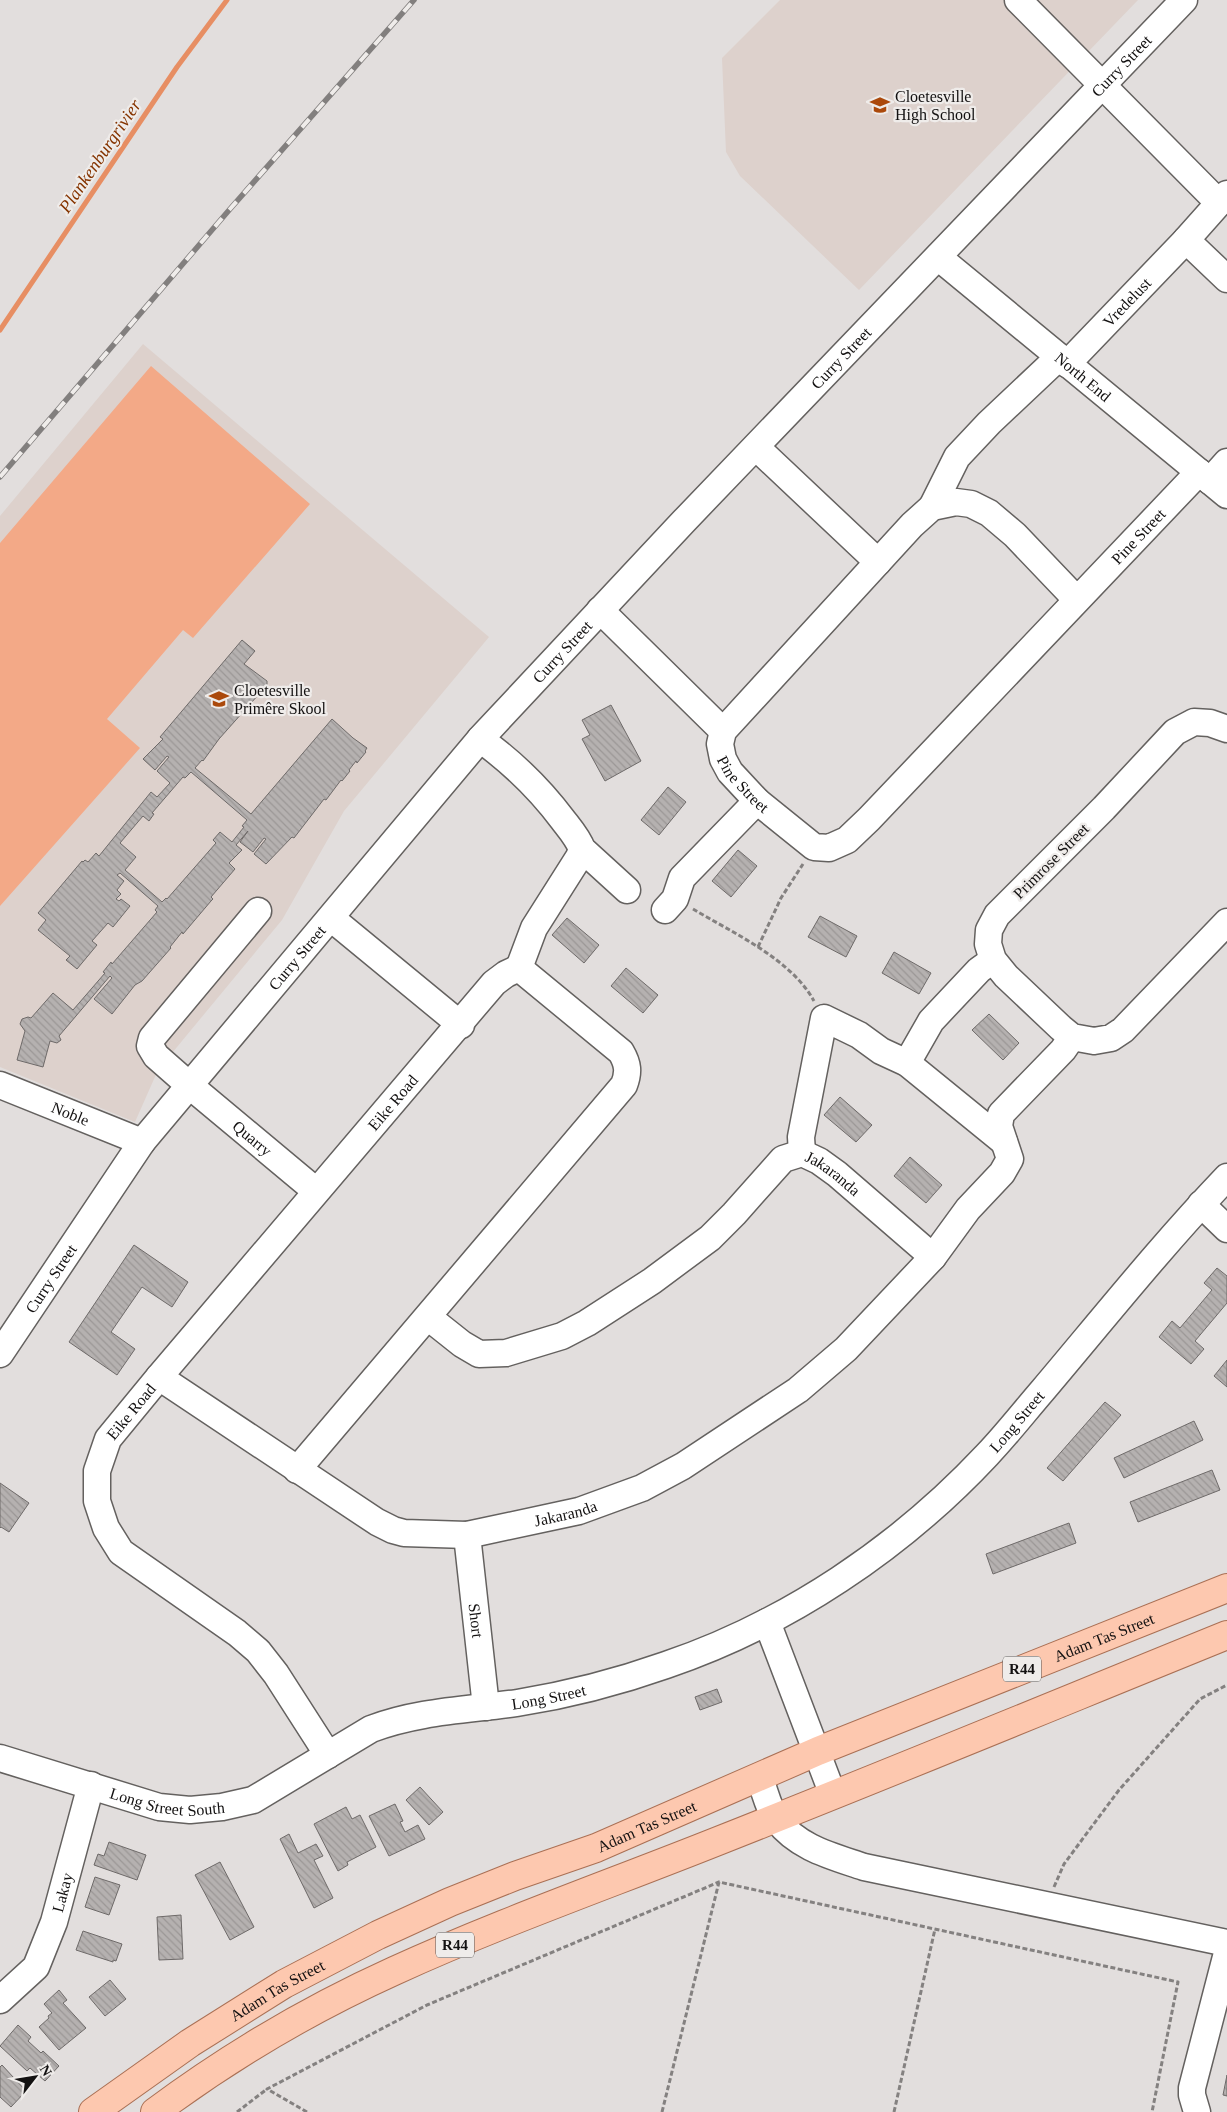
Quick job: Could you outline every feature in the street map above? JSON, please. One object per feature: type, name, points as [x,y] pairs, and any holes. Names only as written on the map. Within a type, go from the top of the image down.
[{"type":"main road","name":"Adam Tas Street","points":[[93,2112],[190,2043],[284,1984],[378,1935],[450,1902],[515,1876],[596,1848],[818,1751],[1227,1588]]},
{"type":"main road","name":"R44","points":[[155,2112],[202,2078],[316,2009],[394,1971],[1227,1635]]},
{"type":"street","points":[[1018,0],[1102,85],[1223,198]]},
{"type":"street","name":"Curry Street","points":[[0,1354],[142,1142],[480,739],[600,610],[1184,0]]},
{"type":"street","name":"Vredelust","points":[[932,507],[957,457],[989,423],[1063,360],[1186,240],[1223,198]]},
{"type":"street","points":[[1186,240],[1227,278]]},
{"type":"street","name":"North End","points":[[938,257],[1063,360],[1216,477]]},
{"type":"street","points":[[756,447],[878,562]]},
{"type":"street","name":"Pine Street","points":[[932,507],[878,562],[723,731],[720,744],[723,759],[730,772],[758,801],[814,846],[829,848],[847,840],[1077,600],[1216,477]]},
{"type":"street","points":[[932,507],[956,502],[971,504],[989,512],[1015,535],[1077,600]]},
{"type":"street","points":[[600,610],[723,731]]},
{"type":"street","name":"Primrose Street","points":[[993,960],[988,944],[990,930],[997,916],[1104,808],[1175,732],[1194,722],[1210,723],[1227,729]]},
{"type":"street","points":[[480,739],[504,756],[530,780],[560,815],[579,841],[582,849],[627,890]]},
{"type":"street","points":[[670,904],[682,878],[758,801]]},
{"type":"street","points":[[297,1470],[616,1097],[624,1085],[628,1076],[625,1059],[613,1044],[519,968],[534,928],[580,857],[582,849]]},
{"type":"street","name":"Quarry","points":[[258,911],[150,1041],[150,1046],[156,1056],[189,1085],[316,1191]]},
{"type":"street","points":[[331,918],[460,1025]]},
{"type":"street","points":[[907,1063],[931,1021],[978,970],[993,960],[1006,976],[1072,1037],[1094,1041],[1111,1038],[1123,1030],[1227,922]]},
{"type":"street","name":"Eike Road","points":[[328,1755],[276,1674],[258,1651],[237,1633],[121,1552],[106,1528],[97,1501],[97,1471],[108,1439],[158,1377],[494,983],[506,974],[519,968]]},
{"type":"street","points":[[802,1153],[801,1137],[824,1018],[859,1035],[881,1051],[907,1063],[1004,1142]]},
{"type":"street","points":[[1004,1142],[999,1126],[1001,1114],[1063,1050],[1072,1037]]},
{"type":"street","name":"Noble","points":[[0,1085],[142,1142]]},
{"type":"street","name":"Jakaranda","points":[[158,1377],[376,1522],[393,1530],[412,1534],[467,1535],[579,1511],[642,1488],[683,1466],[798,1390],[846,1349],[933,1257],[968,1209],[1006,1166],[1010,1159],[1004,1142]]},
{"type":"street","name":"Jakaranda","points":[[428,1316],[462,1344],[479,1354],[506,1353],[562,1336],[587,1323],[652,1281],[710,1238],[783,1159],[802,1153],[819,1161],[837,1174],[933,1257]]},
{"type":"street","name":"Long Street","points":[[328,1755],[371,1728],[390,1721],[548,1697],[617,1680],[667,1665],[716,1646],[767,1622],[840,1579],[900,1536],[946,1496],[988,1454],[1201,1204],[1227,1177]]},
{"type":"street","points":[[1201,1204],[1227,1229]]},
{"type":"street","name":"Short","points":[[467,1535],[486,1707]]},
{"type":"street","points":[[767,1622],[818,1751],[833,1795]]},
{"type":"street","name":"Long Street South","points":[[0,1758],[159,1807],[190,1810],[222,1808],[253,1800],[328,1755]]},
{"type":"street","points":[[759,1776],[776,1818],[792,1835],[813,1849],[864,1867],[1227,1943]]},
{"type":"street","name":"Lakay","points":[[4,1990],[36,1967],[54,1922],[91,1785]]},
{"type":"street","points":[[1197,2112],[1192,2088],[1227,1953]]},
{"type":"path","points":[[758,947],[781,898],[814,846]]},
{"type":"path","points":[[670,904],[758,947],[797,979],[811,995],[824,1018]]},
{"type":"path","points":[[1048,1905],[1064,1864],[1119,1790],[1200,1699],[1227,1684]]},
{"type":"path","points":[[662,2112],[719,1882]]},
{"type":"path","points":[[237,2112],[267,2089],[427,2005],[719,1882],[1178,1982],[1152,2112]]},
{"type":"path","points":[[894,2112],[935,1929]]},
{"type":"path","points":[[267,2089],[308,2112]]},
{"type":"shaded area","name":"Cloetesville High School","points":[[780,0],[1138,0],[859,290],[740,176],[726,152],[722,58]]},
{"type":"shaded area","name":"Cloetesville Primêre Skool","points":[[143,344],[489,637],[344,811],[282,920],[158,1070],[135,1122],[0,1067],[0,516]]},
{"type":"shaded area","points":[[151,366],[310,504],[193,638],[183,630],[107,719],[140,748],[0,906],[0,543]]},
{"type":"building","points":[[242,640],[255,651],[244,664],[267,681],[267,685],[195,768],[251,814],[332,719],[367,748],[366,752],[357,763],[356,761],[326,800],[324,799],[294,838],[292,837],[266,864],[254,854],[266,839],[264,838],[253,852],[240,842],[248,831],[236,845],[242,850],[229,863],[235,869],[211,897],[213,899],[183,934],[182,932],[171,948],[142,981],[135,985],[112,1014],[94,999],[112,978],[110,976],[59,1036],[61,1040],[57,1043],[50,1041],[43,1067],[17,1060],[25,1031],[20,1024],[22,1019],[31,1018],[53,993],[73,1010],[105,973],[103,972],[111,962],[112,964],[157,912],[155,910],[158,906],[120,873],[117,875],[124,881],[117,890],[121,894],[116,899],[119,901],[121,899],[130,906],[113,927],[108,923],[92,941],[97,945],[77,969],[66,960],[70,956],[38,930],[46,920],[38,913],[82,861],[88,862],[96,853],[99,856],[151,792],[157,797],[170,783],[157,771],[169,757],[167,756],[155,770],[143,759],[163,739],[160,737]],"holes":[[[191,772],[247,820],[232,842],[220,832],[213,840],[216,843],[167,899],[162,902],[125,870],[136,857],[120,843],[143,816],[149,821],[154,814],[152,813],[183,777],[185,778]]]},
{"type":"building","points":[[611,705],[641,761],[605,781],[582,739],[590,735],[582,720]]},
{"type":"building","points":[[668,787],[686,802],[659,835],[641,820]]},
{"type":"building","points":[[738,850],[757,866],[731,897],[712,881]]},
{"type":"building","points":[[820,916],[857,936],[846,957],[808,937]]},
{"type":"building","points":[[567,918],[599,945],[584,963],[552,935]]},
{"type":"building","points":[[894,952],[931,973],[919,994],[882,973]]},
{"type":"building","points":[[626,968],[658,995],[643,1013],[611,986]]},
{"type":"building","points":[[989,1014],[1019,1043],[1003,1060],[972,1030]]},
{"type":"building","points":[[840,1097],[872,1125],[856,1142],[824,1115]]},
{"type":"building","points":[[910,1157],[942,1185],[926,1203],[894,1176]]},
{"type":"building","points":[[134,1245],[188,1282],[172,1307],[142,1287],[111,1332],[135,1349],[117,1375],[69,1342]]},
{"type":"building","points":[[1217,1268],[1227,1276],[1227,1303],[1195,1341],[1204,1349],[1191,1364],[1159,1337],[1172,1321],[1180,1328],[1212,1290],[1204,1283]]},
{"type":"building","points":[[1227,1360],[1227,1387],[1214,1376]]},
{"type":"building","points":[[1105,1402],[1121,1415],[1063,1481],[1047,1468]]},
{"type":"building","points":[[1194,1421],[1203,1440],[1124,1478],[1114,1458]]},
{"type":"building","points":[[1212,1470],[1220,1490],[1138,1522],[1130,1502]]},
{"type":"building","points":[[0,1483],[29,1503],[9,1532],[0,1528]]},
{"type":"building","points":[[1069,1523],[1076,1543],[993,1574],[986,1554]]},
{"type":"building","points":[[717,1689],[722,1702],[700,1710],[695,1697]]},
{"type":"building","points":[[420,1787],[443,1812],[429,1825],[406,1800]]},
{"type":"building","points":[[395,1804],[403,1821],[400,1822],[405,1832],[418,1825],[425,1839],[389,1856],[369,1816]]},
{"type":"building","points":[[346,1807],[352,1819],[360,1815],[376,1847],[347,1862],[348,1865],[338,1871],[314,1824]]},
{"type":"building","points":[[289,1834],[298,1853],[316,1844],[323,1856],[314,1860],[333,1898],[314,1908],[280,1839]]},
{"type":"building","points":[[109,1842],[146,1855],[137,1880],[94,1865],[98,1854],[104,1856]]},
{"type":"building","points":[[220,1862],[254,1927],[230,1940],[195,1875]]},
{"type":"building","points":[[95,1877],[120,1885],[109,1915],[85,1907]]},
{"type":"building","points":[[181,1915],[183,1959],[159,1960],[157,1917]]},
{"type":"building","points":[[83,1931],[122,1944],[116,1961],[113,1960],[113,1962],[76,1950]]},
{"type":"building","points":[[110,1980],[126,1999],[105,2016],[89,1997]]},
{"type":"building","points":[[59,1990],[67,2000],[63,2003],[86,2028],[59,2050],[39,2027],[52,2013],[44,2004]]},
{"type":"building","points":[[18,2025],[31,2037],[28,2041],[41,2053],[43,2051],[59,2066],[45,2081],[30,2068],[27,2071],[0,2046]]},
{"type":"building","points":[[2,2065],[26,2091],[11,2107],[0,2097],[0,2067]]},
{"type":"building","points":[[1227,2075],[1227,2096],[1223,2095]]},
{"type":"waterway","name":"Plankenburgrivier","points":[[0,330],[177,67],[227,0]]},
{"type":"railway","points":[[0,477],[230,209],[414,0]]},
{"type":"place","name":"Cloetesville High School","points":[[880,105]]},
{"type":"place","name":"Cloetesville Primêre Skool","points":[[219,699]]}]
